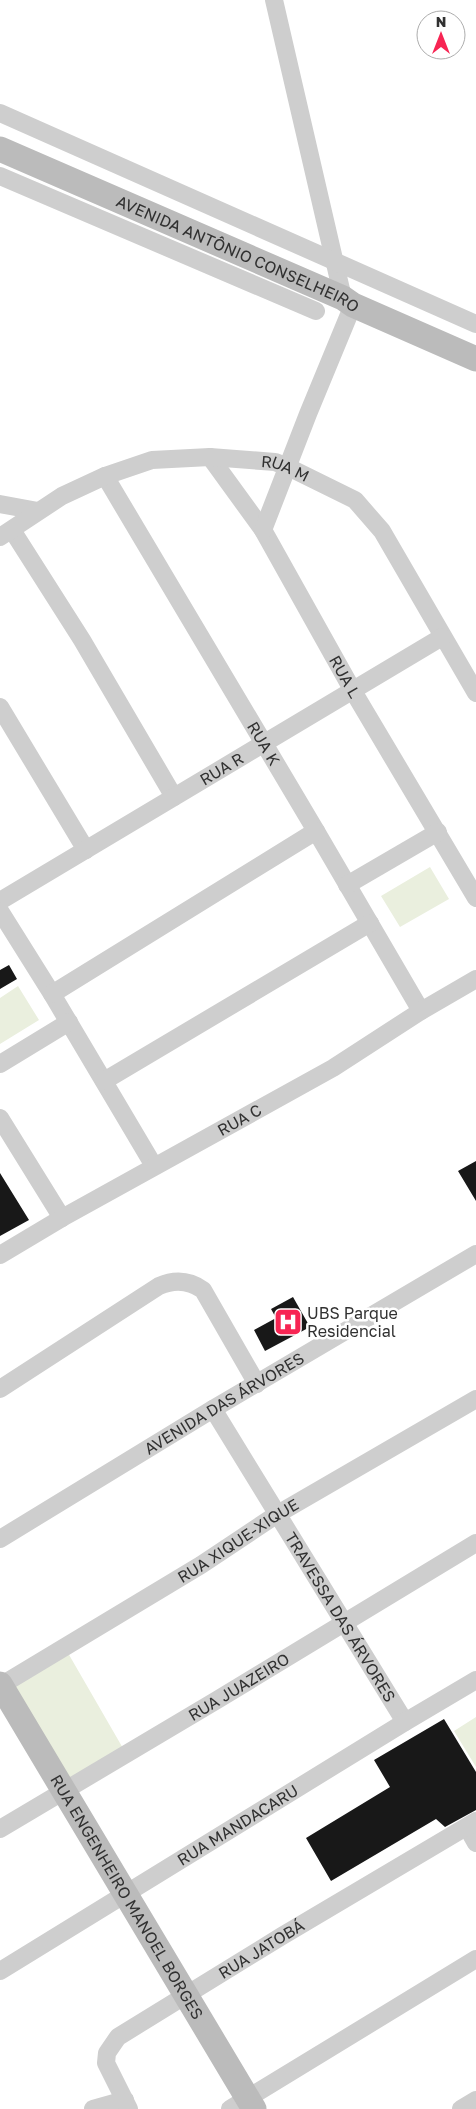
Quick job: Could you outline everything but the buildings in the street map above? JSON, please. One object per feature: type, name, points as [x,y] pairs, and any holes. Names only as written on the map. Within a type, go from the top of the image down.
[{"type":"street","points":[[263,530],[308,414],[348,302],[334,259],[274,0]]},
{"type":"street","points":[[0,113],[334,259],[476,324]]},
{"type":"street","name":"AVENIDA ANTÔNIO CONSELHEIRO","points":[[0,149],[476,359]]},
{"type":"street","points":[[0,176],[316,311]]},
{"type":"street","name":"RUA M","points":[[6,533],[62,496],[105,476],[152,460],[210,457],[275,462],[355,500],[369,515],[382,531],[476,693]]},
{"type":"street","name":"RUA L","points":[[210,457],[263,530],[353,691],[476,898]]},
{"type":"street","name":"RUA K","points":[[105,476],[316,831],[420,1011]]},
{"type":"street","points":[[0,504],[38,511]]},
{"type":"street","points":[[6,533],[82,640],[174,797]]},
{"type":"street","name":"RUA R","points":[[0,901],[442,637]]},
{"type":"street","points":[[0,707],[86,850]]},
{"type":"street","points":[[52,994],[316,831]]},
{"type":"street","points":[[347,884],[438,832]]},
{"type":"street","points":[[0,911],[52,994],[154,1166]]},
{"type":"street","points":[[104,1081],[370,923]]},
{"type":"street","name":"RUA C","points":[[0,1254],[154,1166],[334,1068],[420,1011],[476,979]]},
{"type":"street","points":[[0,1064],[68,1022]]},
{"type":"street","points":[[0,1118],[62,1218]]},
{"type":"street","name":"AVENIDA DAS ÁRVORES","points":[[0,1539],[361,1320],[476,1254]]},
{"type":"street","points":[[0,1389],[159,1286],[184,1281],[194,1283],[203,1290],[257,1384]]},
{"type":"street","name":"RUA XIQUE-XIQUE","points":[[0,1685],[201,1565],[276,1515],[476,1398]]},
{"type":"street","name":"TRAVESSA DAS ÁRVORES","points":[[213,1409],[276,1515],[405,1722]]},
{"type":"street","name":"RUA JUAZEIRO","points":[[0,1829],[476,1543]]},
{"type":"street","name":"RUA MANDACARU","points":[[0,1971],[476,1680]]},
{"type":"street","name":"RUA ENGENHEIRO MANOEL BORGES","points":[[0,1685],[185,1996],[244,2106]]},
{"type":"street","points":[[471,1824],[476,1843]]},
{"type":"street","name":"RUA JATOBÁ","points":[[127,2105],[107,2069],[107,2053],[118,2037],[471,1824]]},
{"type":"street","points":[[244,2106],[476,1959]]},
{"type":"street","points":[[462,2109],[476,2100]]},
{"type":"street","points":[[92,2109],[127,2105]]},
{"type":"green space","points":[[430,867],[449,899],[400,927],[381,896]]},
{"type":"green space","points":[[18,986],[39,1020],[0,1044],[0,998]]},
{"type":"green space","points":[[68,1653],[124,1750],[66,1783],[10,1686]]},
{"type":"green space","points":[[476,1717],[476,1767],[454,1731]]},
{"type":"place","name":"UBS Parque Residencial","points":[[288,1322]]}]
